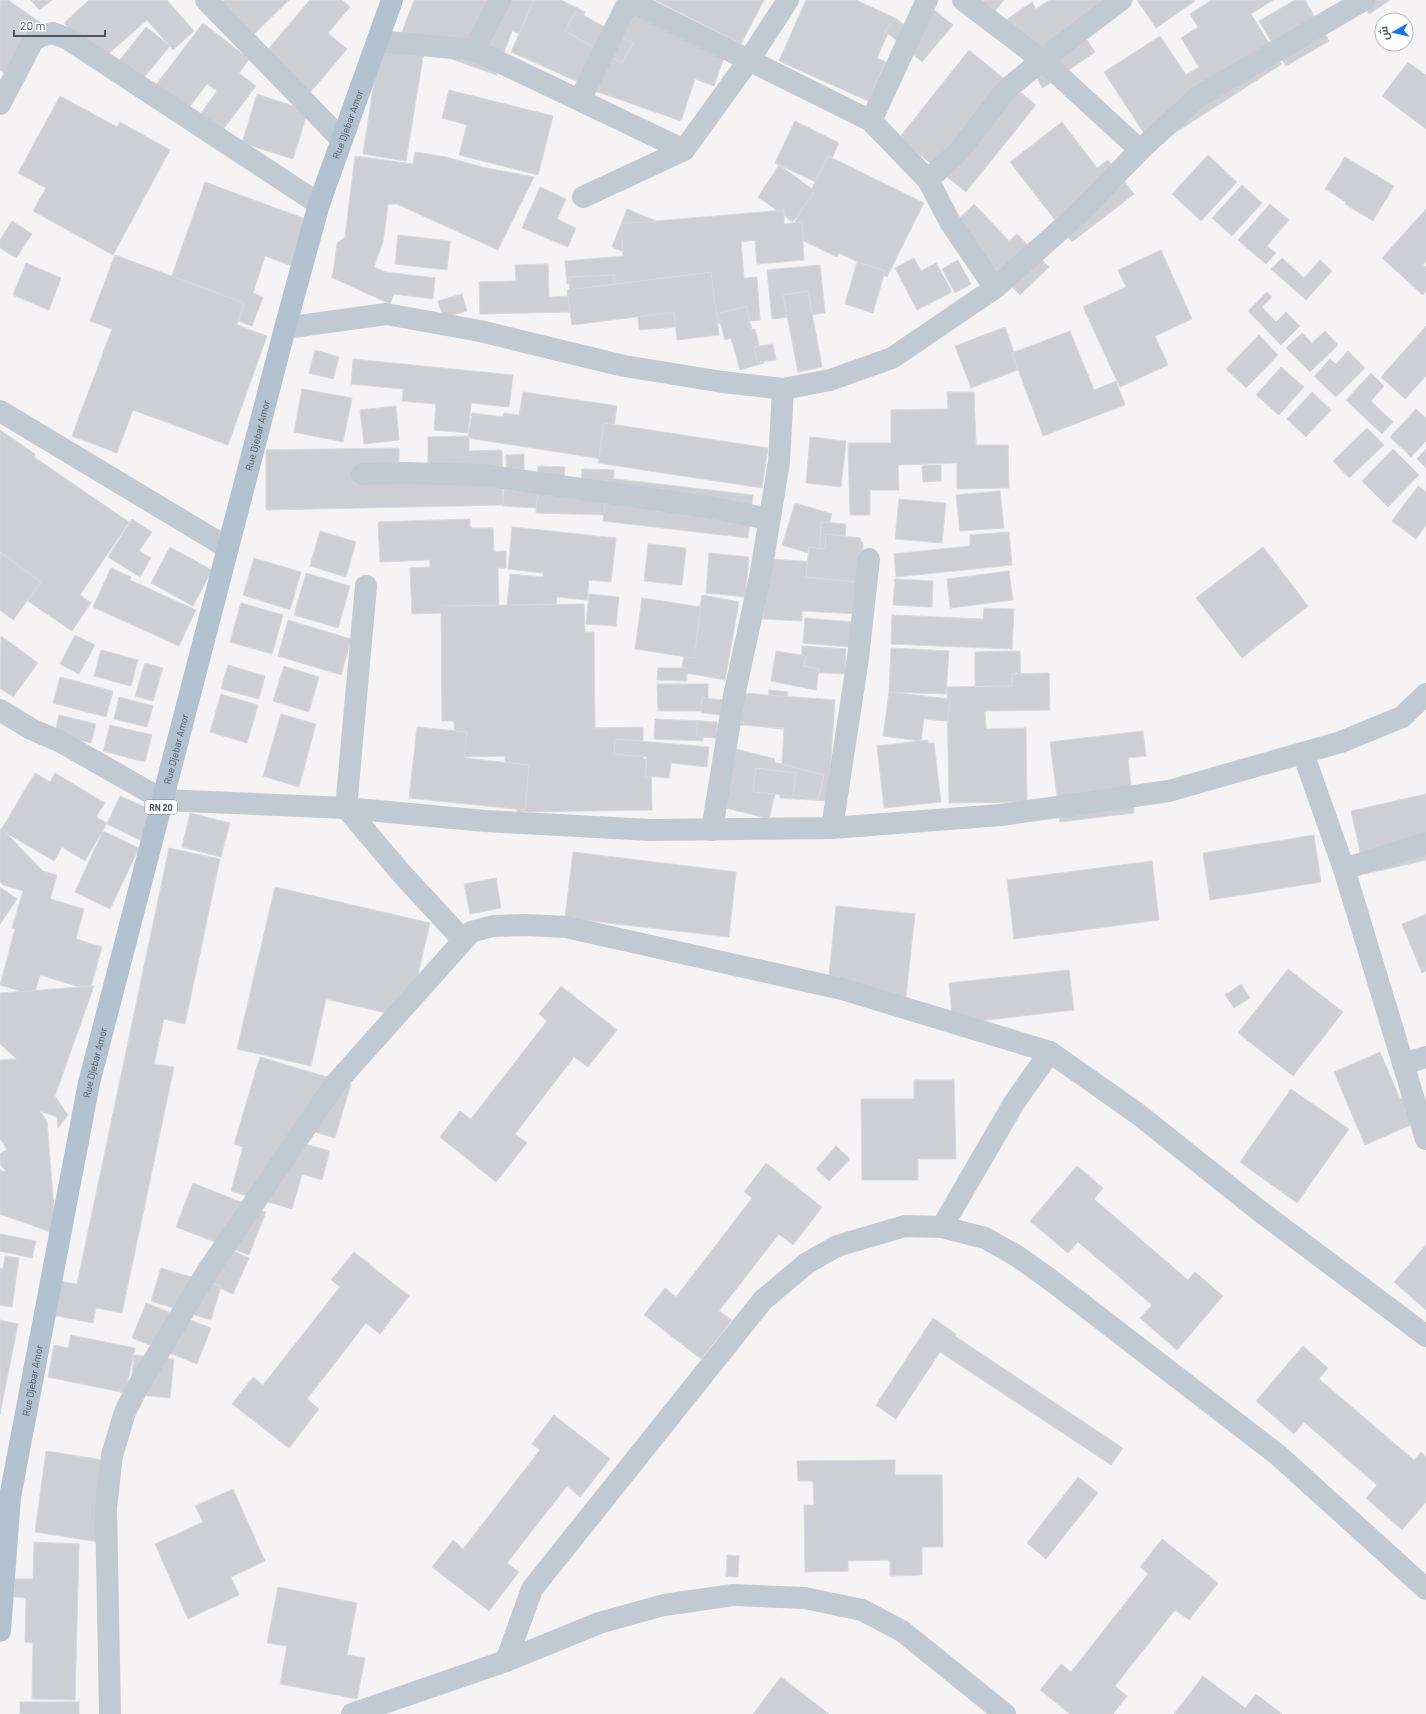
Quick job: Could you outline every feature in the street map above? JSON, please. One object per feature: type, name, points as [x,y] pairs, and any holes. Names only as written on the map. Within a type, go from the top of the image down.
[{"type":"main road","name":"Rue Djebar Amor","points":[[0,1631],[5,1495],[89,1083],[285,328],[319,204],[392,0]]},
{"type":"street","points":[[206,0],[342,140]]},
{"type":"street","points":[[474,50],[500,0]]},
{"type":"street","points":[[580,100],[628,0],[871,121],[928,180],[950,222],[995,288]]},
{"type":"street","points":[[583,197],[684,150],[749,60],[788,0]]},
{"type":"street","points":[[871,121],[927,0]]},
{"type":"street","points":[[963,0],[1042,60],[1140,150]]},
{"type":"street","points":[[928,180],[959,151],[1006,90],[1042,60],[1121,0]]},
{"type":"street","points":[[285,328],[386,314],[480,331],[624,366],[723,382],[783,390],[830,380],[892,358],[995,288],[1078,215],[1140,150],[1199,96],[1364,0]]},
{"type":"street","points":[[0,104],[33,41],[41,36],[53,33],[68,39],[319,204]]},
{"type":"street","points":[[378,41],[474,50],[684,150]]},
{"type":"street","points":[[712,830],[734,696],[761,572],[779,462],[783,390]]},
{"type":"street","points":[[0,411],[228,548]]},
{"type":"street","points":[[362,474],[404,472],[483,475],[708,507],[769,519]]},
{"type":"street","points":[[832,828],[858,658],[869,560]]},
{"type":"street","points":[[366,586],[346,808],[402,874],[464,940]]},
{"type":"street","points":[[0,710],[30,729],[61,742],[163,800],[346,808],[493,822],[650,830],[712,830],[832,828],[1001,815],[1169,791],[1341,742],[1402,716],[1426,694]]},
{"type":"street","points":[[1303,753],[1344,869],[1426,1139]]},
{"type":"street","points":[[1344,869],[1426,843]]},
{"type":"street","points":[[110,1714],[106,1508],[112,1455],[126,1412],[136,1390],[207,1272],[335,1084],[471,932],[493,926],[525,925],[566,927],[842,989],[1050,1052],[1138,1114],[1261,1212],[1426,1336]]},
{"type":"street","points":[[942,1227],[1014,1103],[1050,1052]]},
{"type":"street","points":[[1403,1064],[1426,1057]]},
{"type":"street","points":[[506,1661],[532,1589],[763,1300],[807,1263],[837,1246],[905,1226],[942,1227],[985,1238],[1017,1256],[1048,1278],[1278,1455],[1426,1589]]},
{"type":"street","points":[[352,1714],[506,1661],[599,1623],[664,1605],[733,1595],[805,1598],[862,1610],[902,1630],[1005,1714]]},
{"type":"building","points":[[0,0],[8,0],[51,30],[16,81],[0,70]]},
{"type":"building","points":[[31,0],[52,0],[39,10]]},
{"type":"building","points":[[89,0],[167,0],[194,31],[173,50],[147,20],[99,62],[64,23]]},
{"type":"building","points":[[224,0],[289,0],[245,43],[214,11]]},
{"type":"building","points":[[310,0],[342,0],[350,7],[328,33],[347,49],[309,94],[263,55]]},
{"type":"building","points":[[414,0],[542,0],[528,37],[512,31],[496,75],[399,40]]},
{"type":"building","points":[[534,0],[561,0],[585,12],[577,29],[624,50],[605,94],[511,52]]},
{"type":"building","points":[[655,0],[764,0],[741,44]]},
{"type":"building","points":[[806,0],[856,0],[895,18],[877,58],[886,62],[868,101],[779,61]]},
{"type":"building","points":[[955,0],[1004,0],[984,24]]},
{"type":"building","points":[[1050,0],[1133,0],[1083,34],[1095,52],[1043,88],[1000,24],[1032,2],[1036,9]]},
{"type":"building","points":[[1137,0],[1194,0],[1195,1],[1156,28]]},
{"type":"building","points":[[1212,0],[1273,0],[1251,14],[1282,64],[1153,147],[1104,72],[1160,36],[1186,75],[1199,67],[1181,38],[1198,27],[1190,14]]},
{"type":"building","points":[[1295,0],[1305,0],[1329,41],[1286,66],[1259,21]]},
{"type":"building","points":[[1359,0],[1390,0],[1369,14]]},
{"type":"building","points":[[923,1],[953,25],[922,62],[885,31],[896,18],[904,25]]},
{"type":"building","points":[[628,9],[729,43],[714,86],[695,79],[681,121],[584,87]]},
{"type":"building","points":[[576,11],[633,43],[622,63],[565,31]]},
{"type":"building","points":[[203,23],[249,59],[239,73],[256,86],[223,130],[201,113],[217,91],[207,84],[184,114],[152,90]]},
{"type":"building","points":[[146,27],[170,46],[141,81],[118,62]]},
{"type":"building","points":[[380,44],[424,51],[406,161],[363,154]]},
{"type":"building","points":[[969,50],[1036,105],[966,192],[899,138]]},
{"type":"building","points":[[1408,62],[1426,75],[1426,129],[1382,96]]},
{"type":"building","points":[[449,90],[553,116],[538,175],[459,155],[467,125],[442,118]]},
{"type":"building","points":[[257,94],[308,111],[293,159],[242,143]]},
{"type":"building","points":[[60,96],[117,127],[120,122],[170,150],[113,255],[33,211],[46,188],[18,173]]},
{"type":"building","points":[[795,121],[839,143],[820,184],[775,163]]},
{"type":"building","points":[[1062,122],[1097,168],[1108,160],[1134,194],[1072,242],[1010,162]]},
{"type":"building","points":[[415,152],[446,157],[482,167],[534,177],[498,250],[397,204],[388,204],[383,242],[374,267],[385,272],[435,278],[433,299],[394,294],[390,304],[331,277],[333,273],[337,243],[345,237],[355,156],[413,164]]},
{"type":"building","points":[[1208,155],[1237,182],[1201,221],[1172,194]]},
{"type":"building","points":[[828,156],[924,203],[887,277],[839,253],[837,257],[789,234]]},
{"type":"building","points":[[1345,157],[1394,186],[1373,221],[1345,204],[1346,202],[1325,189]]},
{"type":"building","points":[[779,165],[815,191],[793,222],[758,197]]},
{"type":"building","points":[[205,182],[311,221],[295,267],[265,256],[253,293],[263,297],[252,326],[165,295]]},
{"type":"building","points":[[1242,185],[1262,203],[1232,236],[1212,218]]},
{"type":"building","points":[[540,187],[566,199],[557,219],[576,228],[568,247],[522,228]]},
{"type":"building","points":[[974,204],[1009,241],[1017,234],[1049,267],[1020,295],[953,224]]},
{"type":"building","points":[[1270,204],[1289,220],[1267,246],[1276,253],[1266,264],[1238,240]]},
{"type":"building","points":[[627,209],[700,239],[687,271],[682,269],[673,291],[642,279],[649,262],[612,247]]},
{"type":"building","points":[[1426,209],[1426,261],[1423,265],[1426,267],[1426,291],[1423,295],[1382,258]]},
{"type":"building","points":[[784,210],[784,224],[802,222],[804,260],[757,264],[755,240],[741,242],[744,278],[757,277],[760,320],[639,330],[636,293],[657,291],[657,282],[608,286],[608,281],[567,284],[565,261],[623,256],[621,224]]},
{"type":"building","points":[[12,221],[32,234],[16,258],[0,248],[0,240]]},
{"type":"building","points":[[398,235],[450,241],[447,270],[395,264]]},
{"type":"building","points":[[1161,250],[1192,319],[1155,336],[1168,365],[1120,387],[1083,307],[1126,287],[1118,270]]},
{"type":"building","points":[[115,255],[244,303],[237,325],[267,336],[228,445],[133,410],[117,453],[72,436],[112,329],[90,321]]},
{"type":"building","points":[[914,258],[921,271],[936,263],[952,292],[917,310],[895,268]]},
{"type":"building","points":[[1282,258],[1304,278],[1320,260],[1332,271],[1306,300],[1271,269]]},
{"type":"building","points":[[958,260],[971,284],[955,293],[942,269]]},
{"type":"building","points":[[857,262],[885,271],[873,313],[845,304]]},
{"type":"building","points":[[26,263],[61,278],[49,310],[13,295]]},
{"type":"building","points":[[548,264],[549,297],[570,296],[569,277],[614,275],[616,311],[480,314],[479,282],[516,281],[515,265]]},
{"type":"building","points":[[820,265],[825,313],[772,319],[767,270]]},
{"type":"building","points":[[711,272],[719,335],[677,340],[674,312],[572,325],[567,290]]},
{"type":"building","points":[[808,291],[822,367],[798,372],[783,295]]},
{"type":"building","points":[[1267,292],[1272,297],[1262,307],[1276,322],[1286,312],[1300,326],[1281,345],[1248,311]]},
{"type":"building","points":[[462,294],[467,311],[443,318],[438,301]]},
{"type":"building","points":[[746,306],[752,330],[755,329],[764,363],[740,370],[731,338],[725,340],[718,314]]},
{"type":"building","points":[[1426,326],[1426,376],[1405,399],[1381,377]]},
{"type":"building","points":[[1005,327],[1020,369],[971,388],[955,346]]},
{"type":"building","points":[[1070,331],[1094,390],[1116,381],[1125,405],[1043,436],[1012,353]]},
{"type":"building","points":[[1325,331],[1338,345],[1310,372],[1286,348],[1302,333],[1312,343]]},
{"type":"building","points":[[1259,335],[1278,355],[1246,388],[1226,369]]},
{"type":"building","points":[[773,344],[776,360],[757,362],[754,347]]},
{"type":"building","points":[[315,350],[339,357],[333,379],[309,373]]},
{"type":"building","points":[[1348,351],[1365,368],[1336,397],[1314,376],[1330,359],[1336,364]]},
{"type":"building","points":[[353,359],[513,375],[509,407],[471,403],[468,433],[434,430],[436,404],[402,401],[403,389],[351,384]]},
{"type":"building","points":[[1281,367],[1304,387],[1279,415],[1256,395]]},
{"type":"building","points":[[1371,373],[1384,386],[1371,401],[1393,422],[1382,434],[1346,400]]},
{"type":"building","points":[[302,389],[352,398],[343,442],[294,432]]},
{"type":"building","points":[[523,392],[617,406],[609,460],[468,438],[472,413],[503,417],[504,413],[519,415]]},
{"type":"building","points":[[947,392],[974,392],[976,445],[1008,445],[1009,488],[957,489],[957,463],[898,465],[899,490],[870,490],[870,515],[850,515],[848,443],[891,443],[891,410],[948,409]]},
{"type":"building","points":[[1312,392],[1331,410],[1306,437],[1287,419]]},
{"type":"building","points":[[396,406],[399,440],[364,444],[360,410]]},
{"type":"building","points":[[1416,409],[1426,418],[1426,441],[1411,457],[1390,437]]},
{"type":"building","points":[[604,423],[768,448],[762,488],[598,463]]},
{"type":"building","points":[[1367,428],[1384,445],[1349,478],[1333,461]]},
{"type":"building","points":[[0,430],[35,454],[34,457],[129,522],[80,595],[91,603],[72,631],[0,582]]},
{"type":"building","points":[[469,436],[469,451],[502,450],[503,505],[266,510],[266,450],[399,448],[399,473],[428,472],[428,437]]},
{"type":"building","points":[[810,437],[846,441],[841,487],[806,483]]},
{"type":"building","points":[[1393,449],[1419,475],[1388,507],[1362,481]]},
{"type":"building","points":[[1426,449],[1426,468],[1417,459]]},
{"type":"building","points":[[524,454],[524,481],[507,482],[506,455]]},
{"type":"building","points":[[941,465],[941,481],[923,482],[922,466]]},
{"type":"building","points":[[538,466],[565,467],[564,492],[581,493],[582,469],[614,470],[612,515],[536,513]]},
{"type":"building","points":[[608,478],[753,495],[748,538],[603,521]]},
{"type":"building","points":[[1418,486],[1426,492],[1426,525],[1416,539],[1392,521]]},
{"type":"building","points":[[504,489],[538,493],[536,508],[503,506]]},
{"type":"building","points":[[1000,491],[1004,528],[960,531],[956,495]]},
{"type":"building","points":[[899,499],[946,503],[942,543],[895,539]]},
{"type":"building","points":[[795,503],[832,514],[819,556],[782,545]]},
{"type":"building","points":[[132,519],[152,532],[139,551],[151,558],[140,577],[108,557]]},
{"type":"building","points":[[470,519],[470,528],[493,528],[494,552],[506,551],[506,568],[498,568],[499,611],[412,614],[410,568],[430,567],[430,560],[380,562],[378,522]]},
{"type":"building","points":[[821,522],[846,524],[845,541],[863,542],[859,614],[802,611],[802,621],[763,619],[767,559],[819,562]]},
{"type":"building","points":[[512,527],[616,538],[611,582],[589,580],[587,600],[557,597],[554,622],[506,617],[510,574],[543,577],[543,573],[508,569]]},
{"type":"building","points":[[320,531],[356,542],[346,577],[310,566]]},
{"type":"building","points":[[1009,532],[1012,565],[896,577],[894,554],[970,546],[970,535]]},
{"type":"building","points":[[826,534],[861,538],[856,582],[806,577],[809,547],[825,549]]},
{"type":"building","points":[[648,544],[686,548],[682,585],[644,581]]},
{"type":"building","points":[[170,547],[212,570],[193,606],[151,583]]},
{"type":"building","points":[[1263,547],[1308,606],[1242,658],[1196,598]]},
{"type":"building","points":[[0,552],[41,582],[13,620],[0,610]]},
{"type":"building","points":[[709,553],[749,557],[745,597],[706,593]]},
{"type":"building","points":[[254,558],[301,572],[290,610],[243,595]]},
{"type":"building","points":[[111,568],[131,577],[130,580],[196,610],[179,646],[93,607]]},
{"type":"building","points":[[1009,571],[1013,600],[950,608],[947,579]]},
{"type":"building","points":[[306,573],[350,586],[338,628],[294,615]]},
{"type":"building","points":[[895,579],[933,581],[932,607],[893,605]]},
{"type":"building","points":[[589,594],[619,597],[616,626],[586,624]]},
{"type":"building","points":[[702,595],[739,602],[725,680],[681,672],[685,650],[692,651]]},
{"type":"building","points":[[642,598],[701,607],[694,658],[635,649]]},
{"type":"building","points":[[241,603],[283,615],[272,654],[230,642]]},
{"type":"building","points":[[584,604],[585,632],[594,632],[595,728],[643,727],[643,759],[651,759],[652,810],[517,812],[517,800],[506,799],[505,756],[455,757],[454,721],[442,721],[441,606]]},
{"type":"building","points":[[984,608],[1014,609],[1012,649],[891,644],[892,615],[983,619]]},
{"type":"building","points":[[805,618],[853,622],[851,647],[803,643]]},
{"type":"building","points":[[288,620],[351,639],[341,675],[278,656]]},
{"type":"building","points":[[75,635],[95,645],[79,674],[60,664]]},
{"type":"building","points":[[1,636],[38,663],[13,697],[0,688]]},
{"type":"building","points":[[802,646],[846,649],[845,674],[801,672]]},
{"type":"building","points":[[891,648],[949,651],[946,694],[889,692]]},
{"type":"building","points":[[101,650],[138,660],[131,686],[94,676]]},
{"type":"building","points":[[776,651],[806,656],[804,666],[819,669],[816,690],[771,681]]},
{"type":"building","points":[[1020,651],[1021,699],[975,700],[975,652]]},
{"type":"building","points":[[145,663],[163,668],[153,701],[135,696]]},
{"type":"building","points":[[228,665],[265,676],[259,699],[221,689]]},
{"type":"building","points":[[284,666],[319,677],[309,712],[273,701]]},
{"type":"building","points":[[658,668],[687,668],[687,681],[657,680]]},
{"type":"building","points":[[1049,673],[1050,710],[985,711],[986,729],[1026,728],[1027,802],[949,803],[947,687],[1012,686],[1012,674]]},
{"type":"building","points":[[60,677],[113,691],[106,717],[53,703]]},
{"type":"building","points":[[657,684],[708,684],[708,711],[658,711]]},
{"type":"building","points":[[769,690],[788,692],[783,729],[764,727]]},
{"type":"building","points":[[889,692],[950,699],[947,721],[924,719],[921,741],[883,736]]},
{"type":"building","points":[[741,693],[835,700],[828,801],[780,798],[784,728],[739,725]]},
{"type":"building","points":[[221,694],[258,705],[247,743],[210,732]]},
{"type":"building","points":[[119,697],[153,706],[147,727],[114,719]]},
{"type":"building","points":[[702,698],[725,700],[724,715],[701,713]]},
{"type":"building","points":[[281,714],[316,724],[299,787],[263,776]]},
{"type":"building","points":[[59,715],[96,724],[91,743],[55,734]]},
{"type":"building","points":[[655,719],[703,721],[703,741],[654,739]]},
{"type":"building","points":[[697,721],[717,722],[717,738],[697,737]]},
{"type":"building","points":[[110,725],[152,735],[145,762],[103,751]]},
{"type":"building","points":[[417,727],[467,732],[464,758],[529,765],[525,810],[409,798]]},
{"type":"building","points":[[1143,731],[1146,756],[1128,758],[1134,813],[1060,822],[1050,742]]},
{"type":"building","points":[[615,739],[709,747],[707,767],[671,763],[669,778],[645,776],[647,757],[614,754]]},
{"type":"building","points":[[928,740],[928,743],[934,743],[941,802],[884,808],[877,746]]},
{"type":"building","points":[[736,749],[775,759],[774,762],[824,775],[818,800],[776,790],[769,819],[722,807]]},
{"type":"building","points":[[756,768],[796,773],[793,796],[753,792]]},
{"type":"building","points":[[35,773],[50,782],[55,773],[105,803],[96,817],[107,823],[85,861],[62,847],[54,861],[1,830]]},
{"type":"building","points":[[1426,794],[1426,860],[1365,874],[1351,811]]},
{"type":"building","points":[[120,796],[154,811],[140,840],[107,824]]},
{"type":"building","points":[[190,813],[230,823],[221,857],[182,847]]},
{"type":"building","points":[[0,829],[3,830],[43,871],[57,875],[50,899],[84,909],[76,939],[102,947],[90,990],[40,975],[34,995],[0,985],[15,929],[12,928],[23,891],[3,885],[0,882]]},
{"type":"building","points":[[103,831],[139,848],[110,909],[75,892]]},
{"type":"building","points":[[1314,835],[1321,882],[1210,900],[1203,853]]},
{"type":"building","points":[[169,848],[220,859],[185,1024],[164,1019],[154,1064],[174,1067],[122,1313],[96,1308],[93,1323],[52,1315],[59,1281],[77,1284]]},
{"type":"building","points":[[573,852],[736,872],[729,937],[565,918]]},
{"type":"building","points":[[1152,861],[1159,920],[1014,939],[1007,880]]},
{"type":"building","points":[[496,878],[501,908],[470,914],[464,884]]},
{"type":"building","points":[[0,887],[17,899],[0,924]]},
{"type":"building","points":[[275,887],[430,923],[408,1018],[326,999],[311,1066],[237,1049]]},
{"type":"building","points":[[836,906],[915,914],[905,1005],[827,996]]},
{"type":"building","points":[[1426,914],[1426,971],[1422,973],[1402,924]]},
{"type":"building","points":[[1288,969],[1343,1012],[1293,1076],[1238,1033]]},
{"type":"building","points":[[1069,970],[1074,1010],[953,1024],[949,983]]},
{"type":"building","points":[[1241,984],[1250,998],[1234,1008],[1225,995]]},
{"type":"building","points":[[94,986],[55,1096],[68,1115],[58,1128],[57,1117],[40,1111],[47,1121],[56,1234],[0,1214],[0,1170],[6,1172],[0,1164],[0,1154],[7,1149],[0,1139],[0,1060],[17,1059],[0,1044],[0,993]]},
{"type":"building","points":[[561,986],[617,1030],[588,1067],[574,1057],[515,1134],[527,1143],[496,1182],[440,1137],[460,1111],[471,1119],[547,1021],[539,1014]]},
{"type":"building","points":[[1380,1052],[1400,1099],[1409,1096],[1420,1121],[1365,1145],[1334,1072]]},
{"type":"building","points":[[260,1057],[351,1084],[335,1138],[298,1127],[294,1141],[330,1151],[322,1180],[302,1174],[292,1209],[231,1191],[243,1147],[234,1144]]},
{"type":"building","points":[[914,1080],[954,1080],[956,1159],[918,1159],[918,1180],[862,1180],[861,1099],[914,1099]]},
{"type":"building","points":[[1291,1089],[1349,1129],[1297,1203],[1240,1162]]},
{"type":"building","points":[[836,1146],[850,1159],[829,1181],[816,1169]]},
{"type":"building","points":[[766,1163],[822,1207],[793,1245],[779,1234],[719,1311],[732,1320],[701,1359],[644,1315],[665,1288],[676,1297],[752,1198],[744,1192]]},
{"type":"building","points":[[1077,1166],[1103,1188],[1094,1199],[1188,1280],[1195,1272],[1223,1296],[1177,1350],[1140,1318],[1152,1305],[1078,1242],[1068,1253],[1030,1221]]},
{"type":"building","points":[[193,1183],[266,1212],[249,1255],[176,1227]]},
{"type":"building","points":[[0,1234],[36,1241],[32,1258],[0,1251]]},
{"type":"building","points":[[217,1244],[249,1258],[233,1294],[201,1280]]},
{"type":"building","points":[[1426,1245],[1426,1310],[1394,1282]]},
{"type":"building","points":[[354,1252],[409,1296],[380,1334],[366,1323],[307,1399],[319,1409],[289,1448],[232,1404],[253,1377],[263,1385],[340,1287],[331,1280]]},
{"type":"building","points":[[5,1256],[19,1258],[12,1307],[0,1305],[0,1268],[3,1269]]},
{"type":"building","points":[[161,1268],[221,1286],[211,1320],[151,1301]]},
{"type":"building","points":[[146,1303],[211,1328],[197,1364],[132,1338]]},
{"type":"building","points":[[933,1318],[956,1334],[955,1336],[1123,1448],[1111,1465],[940,1352],[896,1419],[876,1405]]},
{"type":"building","points":[[0,1320],[18,1324],[0,1414]]},
{"type":"building","points":[[71,1335],[135,1348],[125,1393],[48,1377],[54,1345],[68,1348]]},
{"type":"building","points":[[1303,1346],[1328,1368],[1319,1379],[1414,1460],[1421,1452],[1426,1457],[1426,1502],[1402,1530],[1366,1498],[1377,1485],[1304,1422],[1294,1434],[1256,1401]]},
{"type":"building","points":[[134,1355],[174,1359],[170,1398],[130,1394]]},
{"type":"building","points":[[554,1415],[610,1459],[580,1497],[567,1486],[507,1563],[519,1572],[489,1611],[432,1567],[453,1540],[463,1549],[540,1450],[532,1444]]},
{"type":"building","points":[[46,1451],[110,1461],[99,1542],[35,1532]]},
{"type":"building","points":[[895,1460],[895,1475],[942,1475],[943,1547],[922,1547],[922,1575],[890,1576],[890,1560],[848,1561],[848,1571],[805,1572],[804,1505],[814,1505],[813,1481],[798,1481],[797,1461]]},
{"type":"building","points":[[1078,1477],[1098,1493],[1046,1559],[1027,1543]]},
{"type":"building","points":[[233,1489],[265,1561],[231,1577],[239,1595],[188,1619],[155,1544],[203,1522],[195,1506]]},
{"type":"building","points":[[1162,1539],[1218,1583],[1189,1620],[1175,1610],[1115,1686],[1127,1696],[1113,1714],[1070,1714],[1040,1690],[1061,1664],[1071,1672],[1148,1574],[1140,1567]]},
{"type":"building","points":[[34,1542],[79,1544],[75,1700],[32,1699],[33,1643],[25,1642],[26,1598],[14,1597],[15,1579],[33,1579]]},
{"type":"building","points":[[727,1555],[739,1556],[738,1577],[726,1576]]},
{"type":"building","points":[[278,1587],[357,1603],[347,1655],[365,1658],[357,1699],[280,1684],[287,1646],[267,1643]]},
{"type":"building","points":[[1203,1676],[1245,1708],[1256,1694],[1282,1714],[1174,1714]]},
{"type":"building","points":[[781,1677],[829,1714],[753,1714]]},
{"type":"building","points":[[20,1702],[79,1702],[79,1714],[20,1714]]}]
